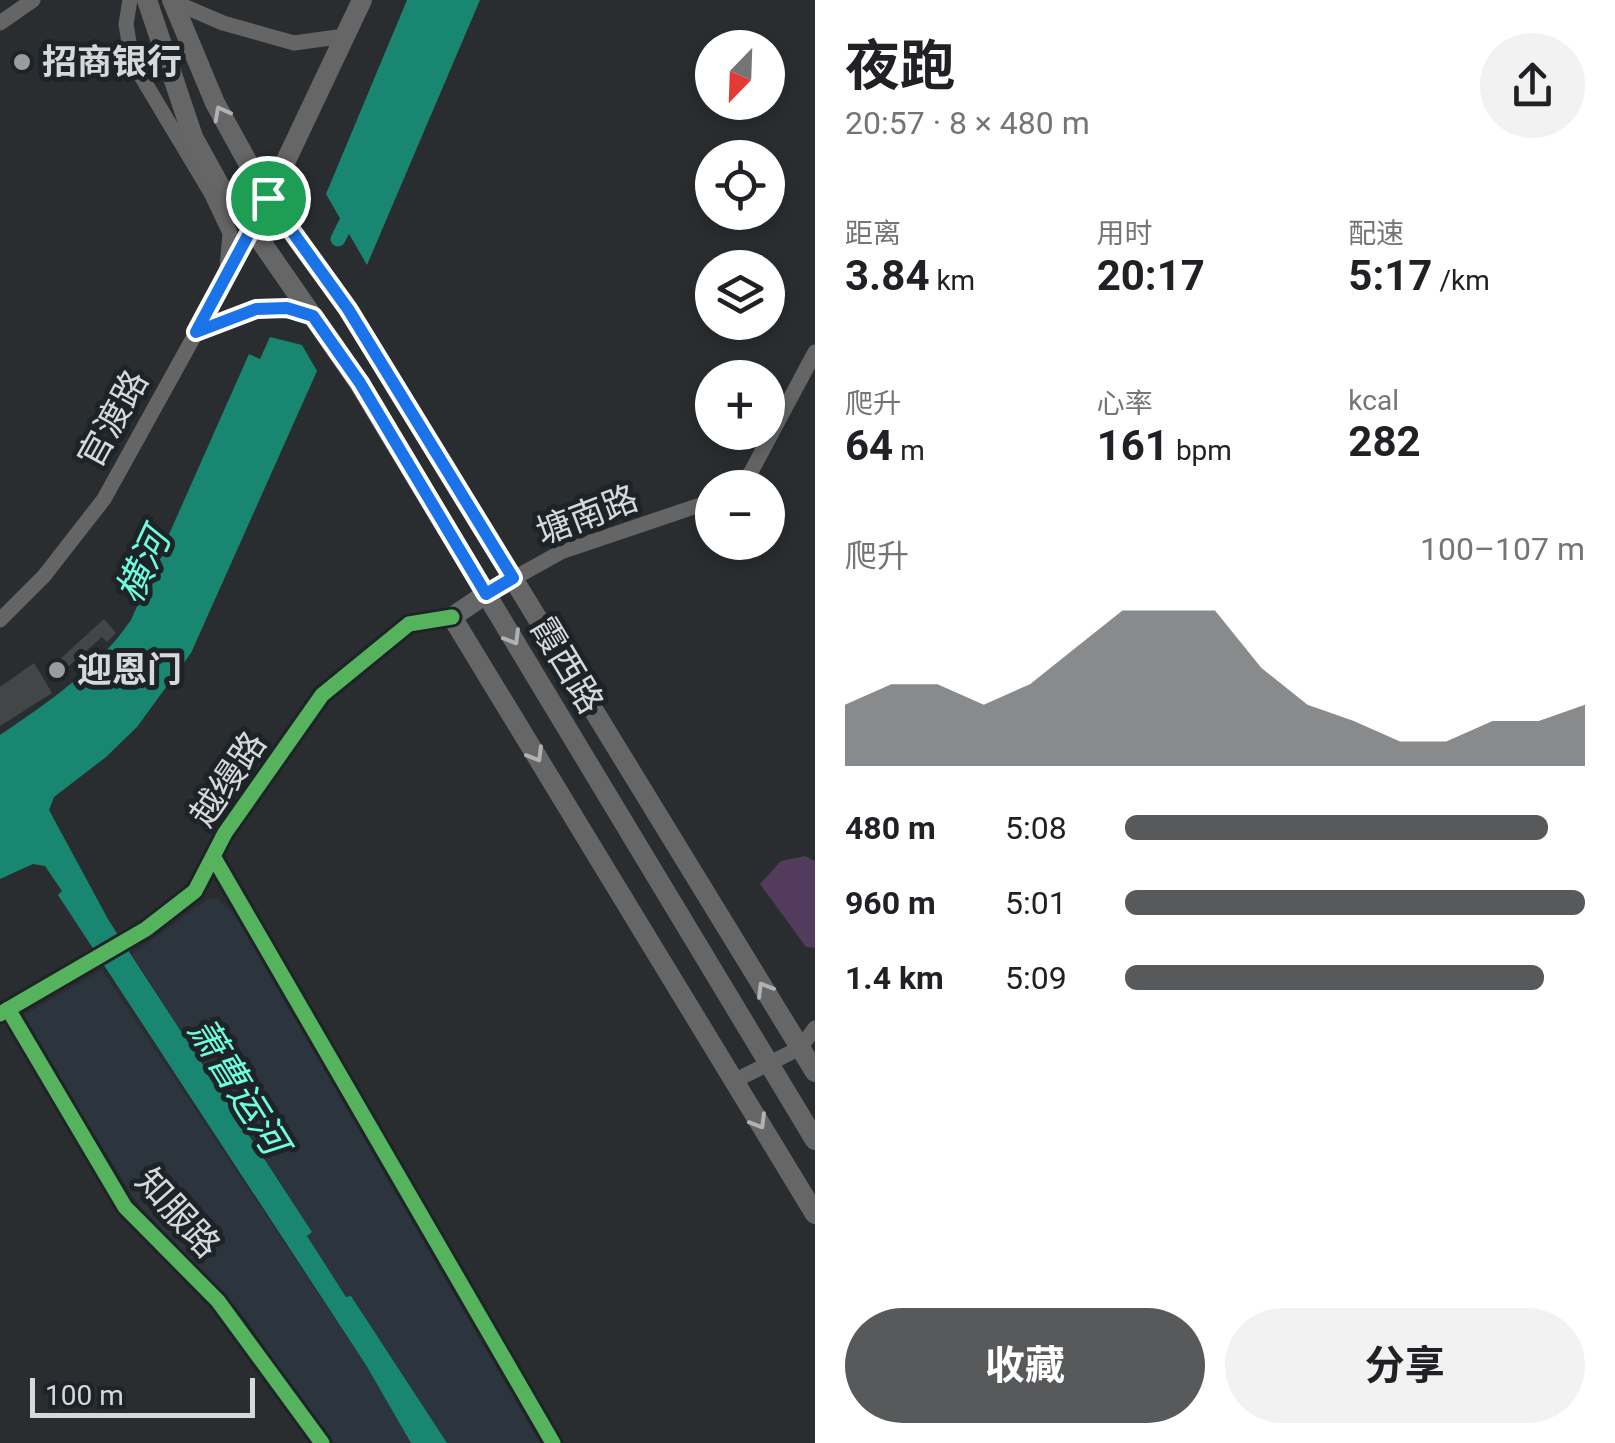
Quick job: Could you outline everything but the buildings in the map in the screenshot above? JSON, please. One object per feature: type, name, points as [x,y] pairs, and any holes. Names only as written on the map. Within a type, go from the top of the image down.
[{"type":"main road","name":"霞西路","points":[[147,0],[192,137],[225,195],[254,230],[334,346],[815,1140]]},
{"type":"main road","name":"霞西路","points":[[172,0],[216,103],[268,198],[348,309],[815,1072]]},
{"type":"main road","points":[[254,230],[362,0]]},
{"type":"main road","points":[[486,594],[452,618],[815,1214]]},
{"type":"street","points":[[0,23],[32,0]]},
{"type":"street","points":[[130,0],[126,24],[132,61],[211,193],[230,234],[226,278]]},
{"type":"street","points":[[172,0],[223,23],[294,43],[344,36]]},
{"type":"street","name":"官渡路","points":[[0,620],[44,576],[104,499],[254,230]]},
{"type":"street","points":[[196,332],[256,309],[287,308],[313,316]]},
{"type":"street","points":[[752,470],[815,352]]},
{"type":"street","name":"塘南路","points":[[486,594],[561,552],[695,508]]},
{"type":"street","name":"越缦路","points":[[4,1011],[146,930],[195,891],[213,856],[322,695],[409,624],[452,618]]},
{"type":"street","points":[[213,856],[553,1443]]},
{"type":"street","name":"知服路","points":[[4,1011],[125,1207],[218,1302],[322,1443]]},
{"type":"street","points":[[734,1081],[800,1048],[815,1028]]},
{"type":"shaded area","points":[[407,0],[480,0],[367,265],[326,194]]},
{"type":"shaded area","points":[[270,337],[302,345],[317,371],[191,653],[137,727],[54,797],[49,810],[109,921],[312,1232],[307,1236],[447,1443],[411,1443],[366,1365],[58,895],[62,891],[45,866],[33,864],[0,879],[0,735],[88,669],[131,620],[249,354],[260,359]]},
{"type":"shaded area","points":[[805,856],[815,861],[815,948],[806,947],[760,884],[781,861]]},
{"type":"shaded area","points":[[217,898],[236,917],[540,1443],[447,1443],[351,1296],[346,1298],[307,1236],[312,1232],[132,955],[206,900]]},
{"type":"shaded area","points":[[102,970],[366,1365],[411,1443],[329,1443],[245,1318],[143,1212],[21,1017]]},
{"type":"waterway","name":"横河","points":[[338,239],[352,211]]},
{"type":"cycle path","points":[[0,1014],[146,929],[195,891],[225,833],[322,695],[409,624],[452,617]]},
{"type":"cycle path","points":[[213,856],[553,1443]]},
{"type":"cycle path","points":[[8,1009],[125,1207],[218,1301],[322,1443]]},
{"type":"place","name":"招商银行","points":[[22,62]]},
{"type":"place","name":"迎恩门","points":[[57,670]]},
{"type":"route","points":[[268,198],[348,309],[513,578],[486,594],[360,383],[313,316],[287,308],[256,309],[196,332],[268,198]]},
{"type":"water label","name":"萧曹运河","points":[[238,1086]]}]
